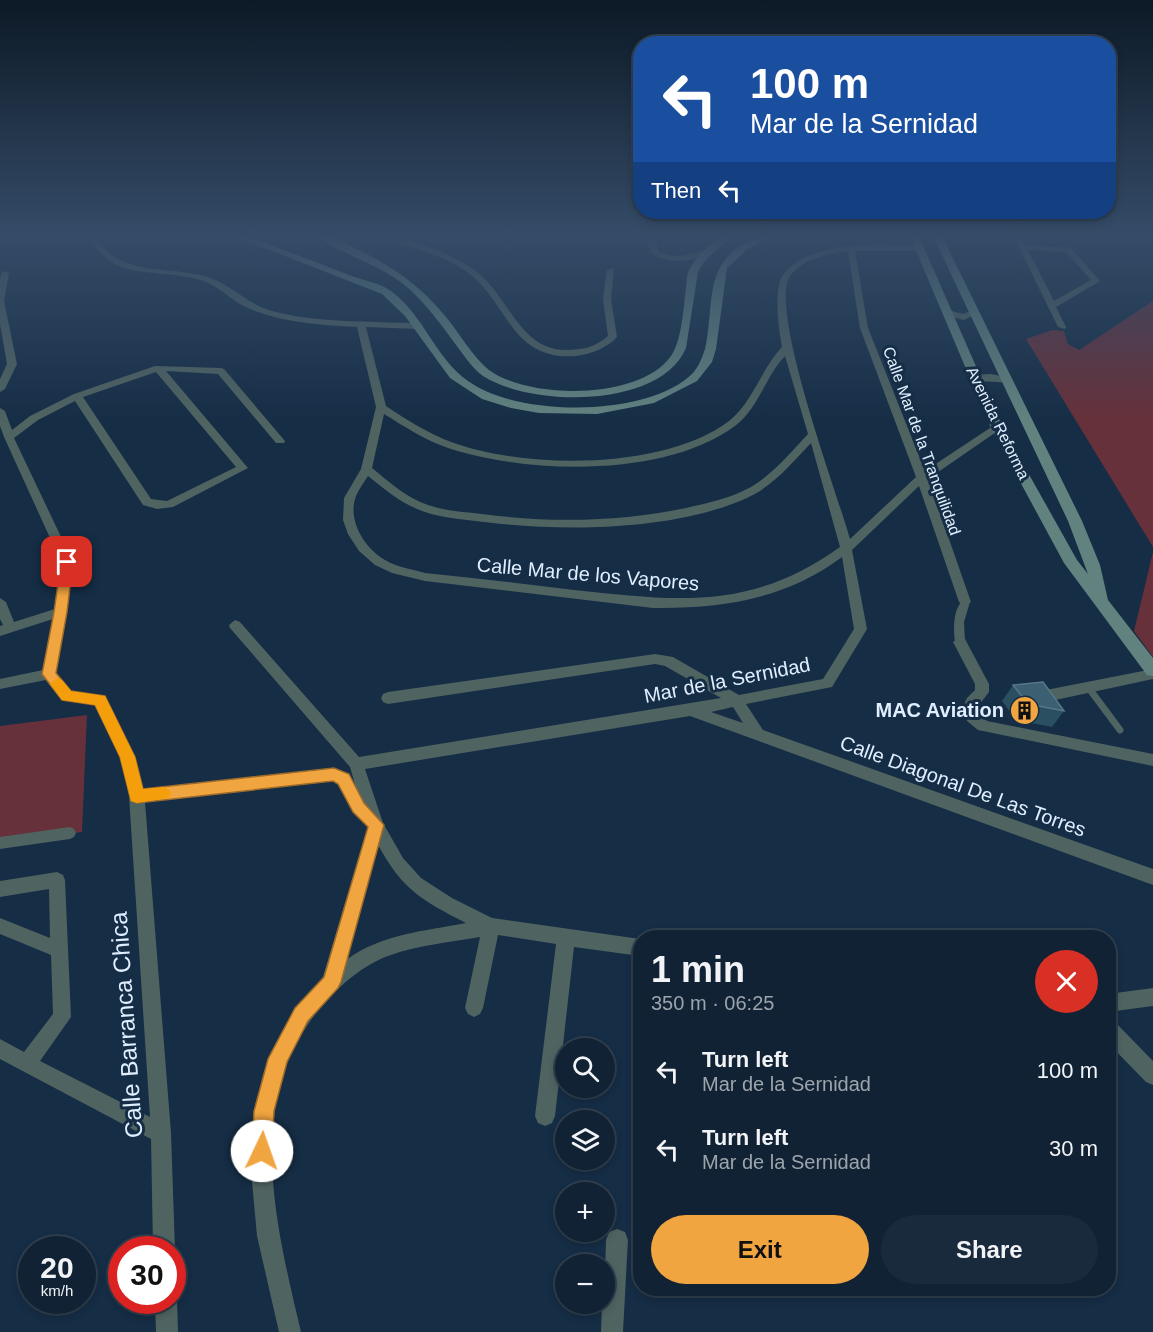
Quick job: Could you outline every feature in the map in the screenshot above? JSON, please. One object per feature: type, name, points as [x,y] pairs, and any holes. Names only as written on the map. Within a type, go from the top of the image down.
[{"type":"main road","points":[[391,296],[400,303],[453,375],[466,386],[499,400],[556,411],[617,409],[646,402],[684,385],[698,375],[712,349],[719,296]]},
{"type":"main road","points":[[421,296],[475,363],[489,375],[519,387],[555,394],[604,392],[646,382],[671,365],[681,345],[689,296]]},
{"type":"main road","name":"Avenida Reforma","points":[[940,296],[997,428],[1071,563],[1153,672]]},
{"type":"main road","name":"Avenida Reforma","points":[[966,296],[1076,521],[1094,565],[1101,603]]},
{"type":"street","points":[[0,389],[12,364],[1,296]]},
{"type":"street","points":[[235,296],[251,306],[284,316],[361,325],[418,326]]},
{"type":"street","points":[[496,296],[525,338],[547,352],[573,353],[602,346],[613,337],[607,296]]},
{"type":"street","name":"Mar de la Sernidad","points":[[356,764],[690,710],[827,682],[861,629],[846,548],[787,348],[783,296]]},
{"type":"street","name":"Calle Mar de la Tranquilidad","points":[[859,296],[864,328],[922,478],[965,602],[959,623],[960,642]]},
{"type":"street","points":[[1046,296],[1062,327]]},
{"type":"street","points":[[1051,306],[1069,296]]},
{"type":"street","points":[[948,313],[964,317],[974,313]]},
{"type":"street","name":"Calle Mar de los Vapores","points":[[361,325],[381,407],[366,469],[350,498],[349,520],[363,548],[379,562],[396,570],[425,578],[689,605],[718,603],[779,588],[812,572],[846,548],[922,478],[997,428]]},
{"type":"street","points":[[381,407],[413,428],[451,445],[496,458],[537,463],[572,463],[633,458],[670,452],[701,443],[733,423],[753,402],[779,354],[787,348]]},
{"type":"street","points":[[77,396],[147,502],[156,505],[169,504],[243,468],[158,368]]},
{"type":"street","points":[[9,437],[34,418],[77,396],[158,368],[221,371],[280,441]]},
{"type":"street","points":[[974,378],[991,376],[1007,380]]},
{"type":"street","points":[[0,411],[9,437],[67,562],[61,612],[49,674],[0,684]]},
{"type":"street","points":[[366,469],[405,499],[441,512],[547,525],[583,525],[671,515],[718,504],[745,494],[766,482],[813,435]]},
{"type":"street","points":[[0,602],[5,629],[61,612]]},
{"type":"street","points":[[235,625],[356,764],[376,825],[398,863],[415,884],[491,926],[633,947]]},
{"type":"street","points":[[960,642],[982,684],[982,692],[969,704],[968,711],[972,719],[983,726],[1153,760]]},
{"type":"street","points":[[388,698],[655,659],[668,661],[736,700],[758,734]]},
{"type":"street","points":[[1046,696],[1153,672]]},
{"type":"street","name":"Calle Barranca Chica","points":[[49,674],[67,696],[100,700],[128,757],[137,796],[161,1133],[164,1236]]},
{"type":"street","name":"Calle Diagonal De Las Torres","points":[[690,710],[1153,878]]},
{"type":"street","points":[[137,796],[334,774],[343,779],[359,807],[376,825]]},
{"type":"street","points":[[332,982],[376,825]]},
{"type":"street","points":[[0,843],[70,832]]},
{"type":"street","points":[[0,889],[57,880],[62,1017],[26,1064]]},
{"type":"street","points":[[0,926],[60,950]]},
{"type":"street","points":[[290,1332],[268,1236],[261,1171],[264,1111],[278,1059],[302,1015],[332,982],[363,959],[390,946],[491,926]]},
{"type":"street","points":[[474,1008],[491,926]]},
{"type":"street","points":[[545,1116],[566,937]]},
{"type":"street","points":[[1116,1002],[1153,997]]},
{"type":"street","points":[[1116,1037],[1153,1075]]},
{"type":"street","points":[[0,1048],[26,1064],[161,1133]]},
{"type":"street","points":[[612,1332],[617,1240]]},
{"type":"street","points":[[166,1314],[167,1332]]},
{"type":"lane","points":[[1088,687],[1120,730]]},
{"type":"shaded area","points":[[1153,301],[1153,547],[1026,339],[1052,330],[1064,331],[1068,344],[1079,350]]},
{"type":"shaded area","points":[[1153,552],[1153,657],[1134,631]]},
{"type":"shaded area","points":[[87,715],[82,832],[0,842],[0,726]]},
{"type":"building","points":[[1043,682],[1064,711],[1028,704],[1013,685]]},
{"type":"slow traffic","points":[[57,684],[67,696],[100,700],[128,757],[137,796],[163,793]]},
{"type":"place","name":"MAC Aviation","points":[[1025,710]]},
{"type":"route","points":[[67,562],[61,612],[49,674],[67,696],[100,700],[128,757],[137,796],[334,774],[343,779],[359,807],[376,825],[332,982],[302,1015],[278,1059],[264,1111],[262,1151]]}]
